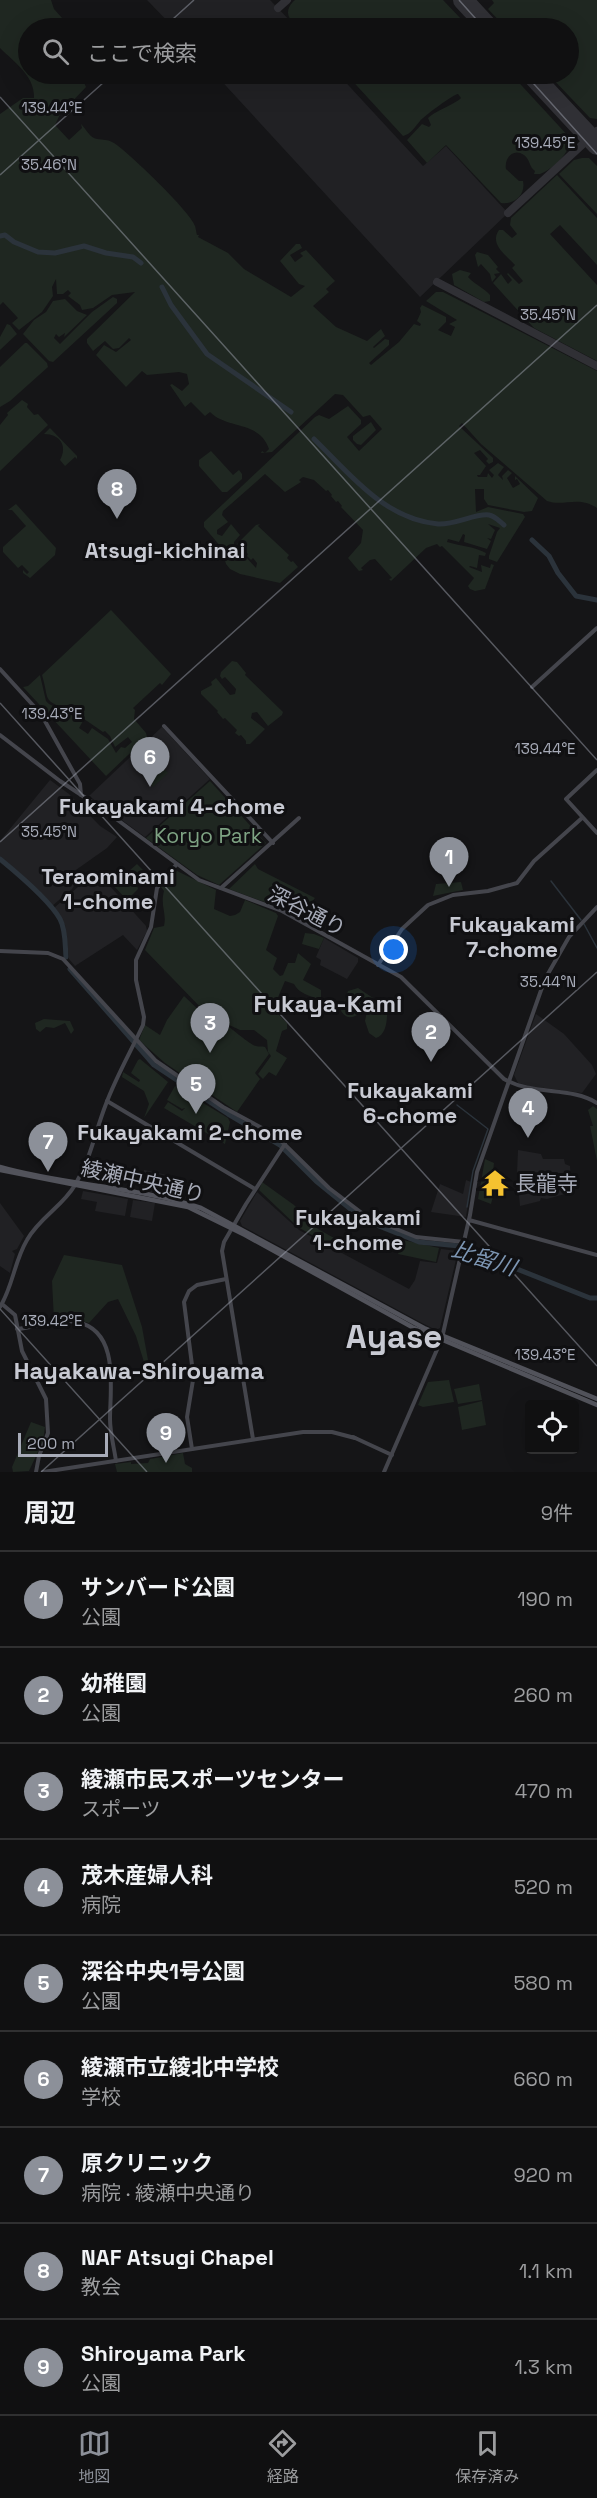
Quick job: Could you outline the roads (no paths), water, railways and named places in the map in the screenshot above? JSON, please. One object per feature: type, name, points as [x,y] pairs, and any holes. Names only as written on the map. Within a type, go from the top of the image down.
[{"type":"main road","name":"綾瀬中央通り","points":[[0,1168],[187,1203],[442,1338],[597,1405]]},
{"type":"main road","name":"綾瀬中央通り","points":[[442,1338],[597,1399]]},
{"type":"street","points":[[532,687],[597,628]]},
{"type":"street","points":[[0,669],[44,719],[80,784],[81,795]]},
{"type":"street","points":[[164,726],[273,843]]},
{"type":"street","name":"深谷通り","points":[[0,735],[199,880],[282,911],[414,988],[490,1068],[509,1082],[522,1088],[583,1096],[597,1103]]},
{"type":"street","points":[[597,770],[566,799],[597,833]]},
{"type":"street","points":[[221,888],[299,818]]},
{"type":"street","points":[[378,965],[402,929],[428,905],[458,894],[488,891],[517,883],[536,858],[582,818]]},
{"type":"street","points":[[36,1472],[39,1456],[48,1433],[46,1400],[22,1351],[14,1312],[1,1306],[11,1287],[19,1255],[28,1238],[76,1184],[91,1154],[107,1101],[144,1021],[136,980],[136,960],[151,927],[157,888],[176,865]]},
{"type":"street","points":[[384,1472],[442,1338],[469,1220],[477,1172],[548,974],[563,946],[597,907]]},
{"type":"street","points":[[0,951],[48,953],[63,959],[135,1042],[168,1070],[223,1107],[268,1131],[329,1188],[374,1221],[416,1237],[463,1246]]},
{"type":"street","points":[[107,1101],[255,1189]]},
{"type":"street","points":[[253,1439],[222,1251],[255,1189],[284,1146]]},
{"type":"street","points":[[469,1220],[597,1255]]},
{"type":"street","points":[[192,1449],[187,1417],[193,1380],[184,1302],[189,1291],[197,1285],[227,1279]]},
{"type":"street","points":[[17,1329],[72,1322],[87,1325],[98,1333],[106,1347],[112,1378],[110,1419],[116,1461]]},
{"type":"street","points":[[43,1472],[77,1470],[116,1461],[302,1430],[327,1429],[355,1438],[392,1455]]},
{"type":"waterway","points":[[0,236],[5,235],[14,242],[38,252],[55,253],[84,246],[106,253],[133,257],[141,263]]},
{"type":"waterway","points":[[162,287],[171,305],[207,354],[291,412]]},
{"type":"waterway","points":[[314,439],[369,493],[401,514],[438,524],[489,515],[504,525]]},
{"type":"waterway","points":[[532,540],[549,556],[558,573],[576,596],[597,600]]},
{"type":"waterway","name":"比留川","points":[[0,859],[33,888],[60,919],[65,938],[66,957]]},
{"type":"waterway","points":[[551,881],[581,920]]},
{"type":"waterway","points":[[584,924],[597,948]]},
{"type":"waterway","name":"比留川","points":[[70,969],[154,1065],[280,1145],[316,1181],[364,1220],[419,1242],[459,1246],[590,1298],[597,1298]]},
{"type":"waterway","points":[[457,1105],[488,1129],[473,1171],[467,1207]]},
{"type":"place","name":"NAF Atsugi Chapel","points":[[117,519]]},
{"type":"place","name":"綾瀬市立綾北中学校","points":[[150,787]]},
{"type":"place","name":"サンバード公園","points":[[449,887]]},
{"type":"place","name":"綾瀬市民スポーツセンター","points":[[210,1053]]},
{"type":"place","name":"幼稚園","points":[[431,1062]]},
{"type":"place","name":"深谷中央1号公園","points":[[196,1114]]},
{"type":"place","name":"茂木産婦人科","points":[[528,1138]]},
{"type":"place","name":"原クリニック","points":[[48,1172]]},
{"type":"place","name":"長龍寺","points":[[495,1183]]},
{"type":"place","name":"Shiroyama Park","points":[[166,1463]]},
{"type":"district","name":"Atsugi-kichinai","points":[[165,550]]},
{"type":"district","name":"Fukayakami 4-chome","points":[[172,806]]},
{"type":"district","name":"Teraominami 1-chome","points":[[108,888]]},
{"type":"district","name":"Fukayakami 7-chome","points":[[512,936]]},
{"type":"district","name":"Fukaya-Kami","points":[[328,1003]]},
{"type":"district","name":"Fukayakami 6-chome","points":[[410,1102]]},
{"type":"district","name":"Fukayakami 2-chome","points":[[190,1132]]},
{"type":"district","name":"Fukayakami 1-chome","points":[[358,1230]]},
{"type":"district","name":"Ayase","points":[[394,1337]]},
{"type":"district","name":"Hayakawa-Shiroyama","points":[[139,1370]]},
{"type":"park label","name":"Koryo Park","points":[[208,835]]}]
